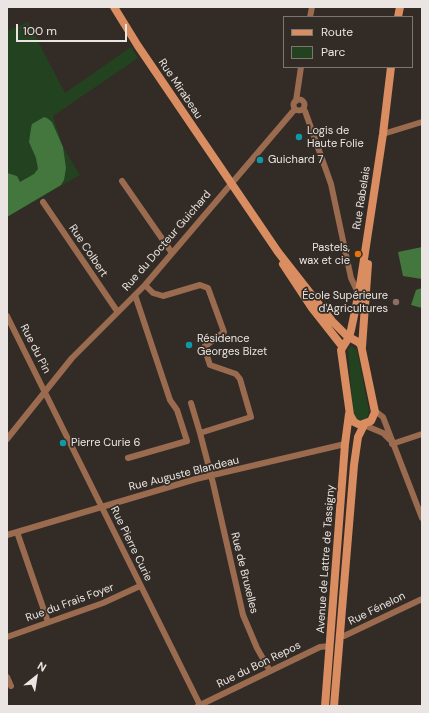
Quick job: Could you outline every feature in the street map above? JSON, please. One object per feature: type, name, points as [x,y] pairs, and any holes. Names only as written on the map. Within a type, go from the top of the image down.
[{"type":"street","name":"Rue Mirabeau","points":[[114,7],[138,46],[278,252]]},
{"type":"street","points":[[301,68],[296,101],[294,105],[295,109],[298,111],[303,109]]},
{"type":"street","name":"Rue Rabelais","points":[[349,337],[359,292],[383,134],[391,68]]},
{"type":"street","points":[[296,101],[303,101],[305,106],[303,109],[331,184],[350,270],[359,292]]},
{"type":"street","name":"Rue du Docteur Guichard","points":[[7,439],[44,390],[93,335],[145,285],[295,109]]},
{"type":"street","points":[[383,134],[422,122]]},
{"type":"street","points":[[122,181],[172,253]]},
{"type":"street","name":"Rue Colbert","points":[[43,202],[117,311]]},
{"type":"street","name":"Rue Rabelais","points":[[367,238],[370,247],[363,311],[362,347],[374,410]]},
{"type":"street","points":[[278,252],[283,264],[303,296],[342,346],[349,337]]},
{"type":"street","points":[[278,252],[332,321],[362,347]]},
{"type":"street","points":[[350,270],[354,275],[358,275],[362,271]]},
{"type":"street","points":[[145,285],[159,296],[166,296],[200,285],[205,285],[209,290],[224,332],[204,347],[210,365],[236,374],[240,379],[251,417],[200,433],[191,404]]},
{"type":"street","name":"Rue Rabelais","points":[[359,292],[363,311]]},
{"type":"street","points":[[128,458],[187,441],[177,410],[170,400],[135,295]]},
{"type":"street","name":"Rue du Pin","points":[[7,316],[44,390]]},
{"type":"street","name":"Avenue de Lattre de Tassigny","points":[[325,706],[345,444],[349,413],[341,352],[342,346]]},
{"type":"street","name":"Rue Pierre Curie","points":[[44,390],[199,706]]},
{"type":"street","points":[[374,410],[383,417],[422,518]]},
{"type":"street","name":"Avenue de Lattre de Tassigny","points":[[334,706],[354,465],[358,437],[364,424],[372,420],[374,410]]},
{"type":"street","points":[[349,413],[354,422],[364,424],[383,433],[392,443]]},
{"type":"street","name":"Rue de Bruxelles","points":[[200,433],[243,615],[257,648],[270,671]]},
{"type":"street","points":[[392,443],[422,434]]},
{"type":"street","name":"Rue Auguste Blandeau","points":[[7,535],[196,479],[211,477],[345,444]]},
{"type":"street","points":[[17,532],[48,622]]},
{"type":"street","name":"Rue du Frais Foyer","points":[[7,637],[102,603],[140,586]]},
{"type":"street","name":"Rue Fénelon","points":[[340,636],[344,636],[422,599]]},
{"type":"street","name":"Rue du Bon Repos","points":[[199,706],[320,648],[330,646]]},
{"type":"street","points":[[7,677],[11,686]]},
{"type":"green space","points":[[28,22],[65,93],[131,47],[138,58],[53,116],[63,147],[80,175],[7,217],[7,31]]},
{"type":"green space","points":[[44,117],[52,122],[63,147],[66,168],[64,180],[61,185],[7,217],[7,173],[17,176],[20,182],[34,174],[38,169],[36,158],[29,142],[32,124]]},
{"type":"green space","points":[[422,247],[422,279],[403,276],[398,252]]},
{"type":"green space","points":[[422,288],[422,308],[411,305],[416,290]]},
{"type":"green space","points":[[351,346],[357,350],[369,411],[367,418],[362,420],[357,419],[353,413],[348,350]]},
{"type":"place","name":"Logis de Haute Folie","points":[[299,137]]},
{"type":"place","name":"Guichard 7","points":[[260,160]]},
{"type":"place","name":"Pastels, wax et cie","points":[[358,254]]},
{"type":"place","name":"École Supérieure d'Agricultures","points":[[396,302]]},
{"type":"place","name":"Résidence Georges Bizet","points":[[189,345]]},
{"type":"place","name":"Pierre Curie 6","points":[[63,443]]}]
